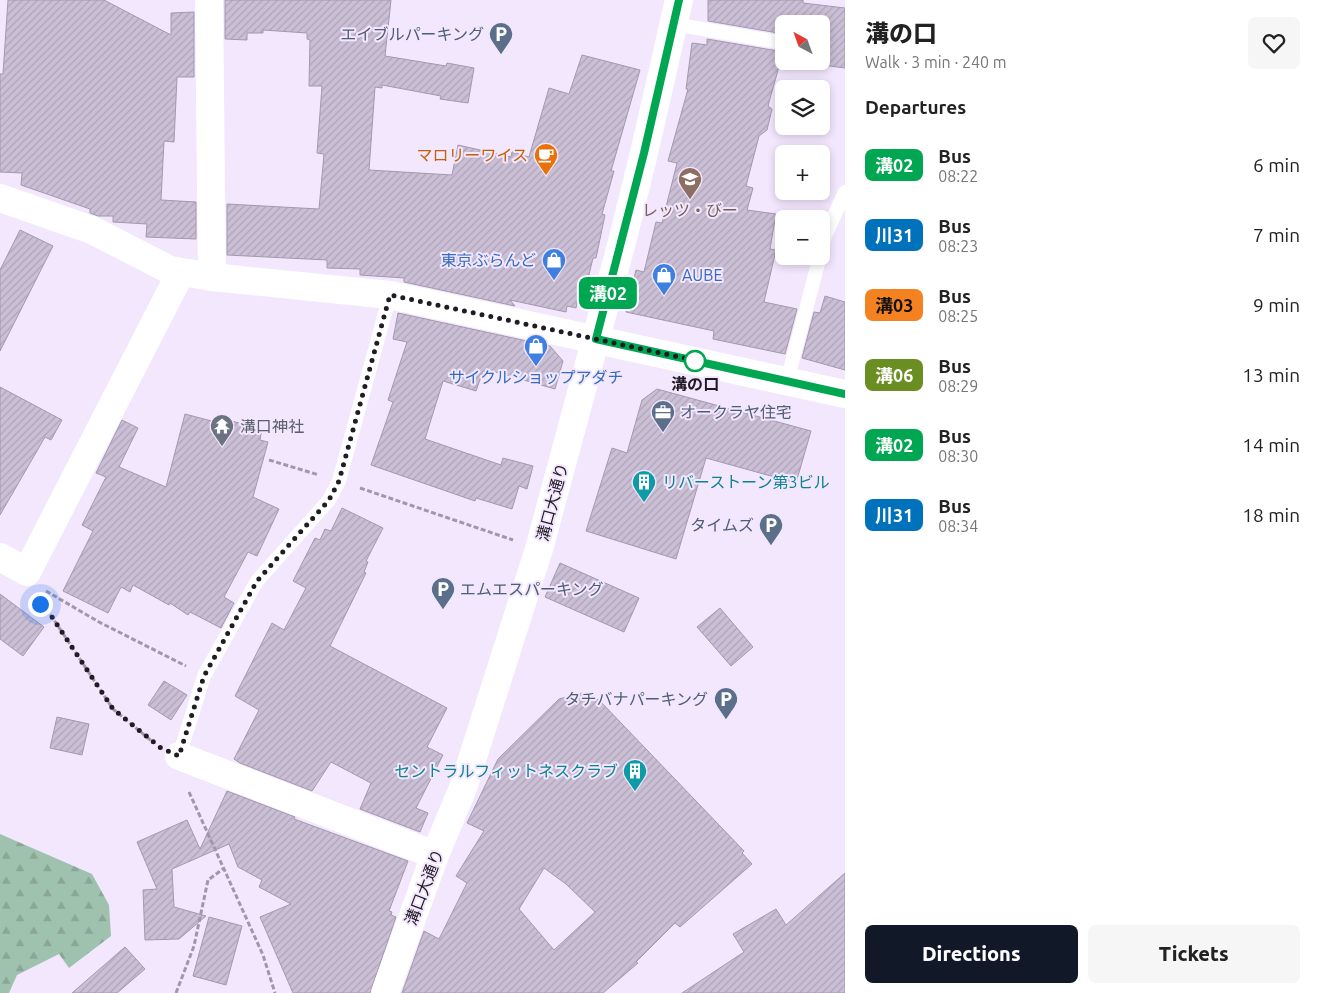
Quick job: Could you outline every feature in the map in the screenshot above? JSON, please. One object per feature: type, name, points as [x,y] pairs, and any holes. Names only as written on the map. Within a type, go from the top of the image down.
[{"type":"street","points":[[209,0],[212,277]]},
{"type":"street","name":"溝口大通り","points":[[385,993],[435,856],[463,788],[539,549],[644,153],[676,12]]},
{"type":"street","points":[[0,198],[92,230],[170,270],[212,277],[390,295],[845,394]]},
{"type":"street","points":[[0,556],[27,572],[181,272]]},
{"type":"street","points":[[179,756],[435,856]]},
{"type":"lane","points":[[676,12],[775,40]]},
{"type":"lane","points":[[830,227],[845,192]]},
{"type":"lane","points":[[787,381],[818,265]]},
{"type":"lane","points":[[179,756],[204,676],[257,581],[329,500],[339,481],[390,295]]},
{"type":"path","points":[[269,460],[339,481],[539,549]]},
{"type":"path","points":[[27,572],[46,590],[99,622],[204,676]]},
{"type":"path","points":[[27,572],[29,591],[52,617],[113,709],[161,748],[179,756],[179,774],[199,812],[263,955],[275,993]]},
{"type":"path","points":[[176,993],[194,946],[208,880],[223,869]]},
{"type":"green space","points":[[0,834],[92,874],[109,905],[111,936],[69,968],[59,954],[17,975],[9,993],[0,993]]},
{"type":"building","points":[[8,0],[104,0],[171,35],[171,13],[194,12],[194,77],[177,77],[174,142],[164,141],[161,200],[196,202],[196,239],[146,237],[147,224],[113,222],[113,216],[98,216],[90,213],[90,209],[21,185],[22,173],[0,172],[0,74],[3,74]]},
{"type":"building","points":[[225,0],[391,0],[385,56],[446,66],[447,63],[474,68],[468,103],[440,99],[441,96],[382,85],[382,88],[375,87],[369,170],[452,175],[458,145],[511,157],[512,152],[529,157],[549,88],[569,94],[582,55],[640,70],[611,171],[614,171],[602,214],[605,215],[596,258],[593,258],[583,299],[578,298],[576,308],[567,306],[566,312],[510,300],[515,306],[404,282],[404,278],[360,275],[360,269],[327,268],[327,260],[227,255],[227,204],[319,209],[324,154],[317,153],[322,86],[309,86],[310,40],[307,39],[307,33],[263,30],[263,33],[247,33],[247,40],[225,39]]},
{"type":"building","points":[[708,0],[803,0],[803,3],[845,8],[845,68],[830,66],[830,15],[775,15],[775,32],[708,21]]},
{"type":"building","points":[[707,39],[775,50],[775,70],[778,70],[768,106],[772,109],[767,130],[759,136],[746,186],[753,188],[747,210],[775,214],[770,249],[775,250],[775,254],[764,302],[797,309],[785,354],[713,339],[714,331],[626,312],[636,270],[644,272],[656,222],[662,223],[677,163],[668,161],[688,89],[686,89],[692,43],[707,45]]},
{"type":"building","points":[[20,230],[53,246],[0,351],[0,270]]},
{"type":"building","points":[[825,296],[845,302],[845,370],[802,358],[814,312],[820,313]]},
{"type":"building","points":[[398,313],[550,346],[563,361],[555,389],[492,371],[491,373],[483,371],[476,391],[443,381],[425,439],[501,465],[503,458],[533,466],[527,489],[519,486],[512,509],[476,498],[475,501],[371,465],[393,402],[388,400],[407,342],[393,339]]},
{"type":"building","points":[[0,387],[62,420],[51,440],[45,437],[0,515]]},
{"type":"building","points":[[657,389],[811,431],[796,483],[706,458],[676,559],[586,531],[612,448],[627,453],[642,400]]},
{"type":"building","points":[[185,414],[223,424],[224,419],[262,429],[260,440],[268,442],[253,497],[279,509],[257,556],[248,552],[224,597],[234,603],[221,628],[190,612],[188,615],[170,603],[169,605],[133,585],[130,592],[121,587],[108,613],[63,591],[93,531],[82,525],[106,477],[96,473],[122,420],[138,428],[119,467],[166,487]]},
{"type":"building","points":[[342,508],[383,528],[366,561],[368,562],[364,572],[366,573],[330,646],[447,708],[427,747],[443,755],[416,808],[428,813],[420,832],[360,809],[371,783],[331,762],[312,791],[234,759],[259,710],[235,696],[272,623],[284,630],[306,588],[293,581],[315,538],[320,540],[325,529],[331,531]]},
{"type":"building","points":[[560,563],[639,598],[624,632],[545,597]]},
{"type":"building","points":[[0,594],[44,627],[23,656],[0,639]]},
{"type":"building","points":[[720,608],[753,647],[731,666],[697,627]]},
{"type":"building","points":[[164,681],[187,695],[171,720],[148,705]]},
{"type":"building","points":[[582,693],[599,700],[744,851],[742,853],[752,864],[680,927],[675,923],[636,962],[638,963],[603,993],[402,993],[424,931],[439,939],[467,883],[456,876],[484,831],[467,823],[498,759],[559,699]],"holes":[[[544,868],[566,884],[595,912],[554,950],[519,909]]]},
{"type":"building","points":[[57,717],[89,724],[82,755],[50,748]]},
{"type":"building","points":[[227,791],[295,817],[294,819],[408,861],[389,911],[392,912],[391,915],[396,917],[370,993],[293,993],[260,917],[291,904],[259,887],[262,880],[238,867],[229,844],[172,869],[174,907],[206,916],[179,939],[145,940],[143,890],[157,889],[137,842],[187,820],[200,849]]},
{"type":"building","points":[[845,873],[845,993],[682,993],[744,952],[733,934],[776,909],[786,925]]},
{"type":"building","points":[[209,917],[242,926],[226,985],[193,976]]},
{"type":"building","points":[[125,947],[145,969],[117,993],[72,993]]},
{"type":"bus line","name":"溝02","points":[[679,0],[644,153],[596,339],[845,394]]},
{"type":"place","name":"エイブルパーキング","points":[[501,55]]},
{"type":"place","name":"マロリーワイス","points":[[546,176]]},
{"type":"place","name":"レッツ・びー","points":[[690,200]]},
{"type":"place","name":"東京ぶらんど","points":[[554,281]]},
{"type":"place","name":"AUBE","points":[[664,296]]},
{"type":"place","name":"溝の口","points":[[695,361]]},
{"type":"place","name":"サイクルショップアダチ","points":[[536,367]]},
{"type":"place","name":"オークラヤ住宅","points":[[663,433]]},
{"type":"place","name":"溝口神社","points":[[222,447]]},
{"type":"place","name":"リバーストーン第3ビル","points":[[644,503]]},
{"type":"place","name":"タイムズ","points":[[771,546]]},
{"type":"place","name":"エムエスパーキング","points":[[443,610]]},
{"type":"place","name":"タチバナパーキング","points":[[726,720]]},
{"type":"place","name":"セントラルフィットネスクラブ","points":[[635,792]]},
{"type":"route","points":[[40,604],[52,617],[113,709],[161,748],[179,756],[204,676],[257,581],[329,500],[339,481],[390,295],[698,361],[695,361]]}]
